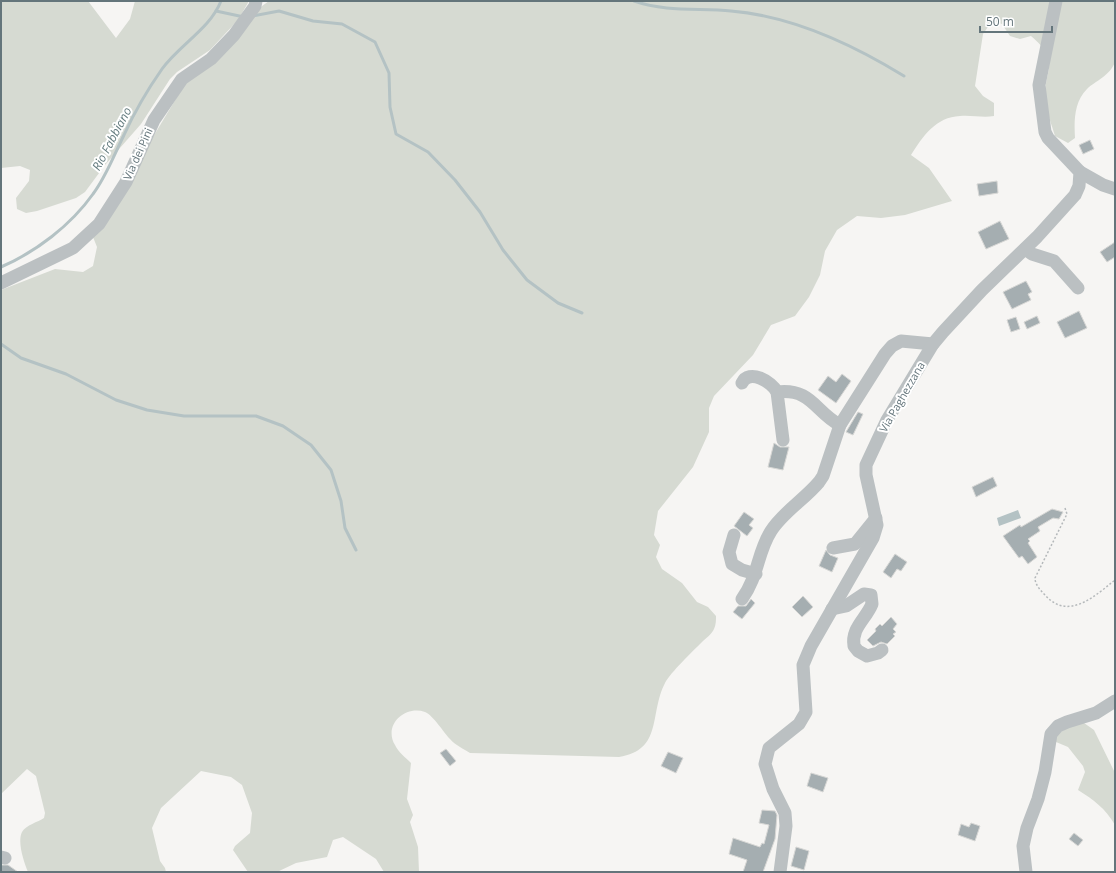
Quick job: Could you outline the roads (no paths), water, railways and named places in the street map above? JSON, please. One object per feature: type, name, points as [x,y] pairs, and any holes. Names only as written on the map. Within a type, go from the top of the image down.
[{"type":"street","name":"Via dei Pini","points":[[1,283],[73,248],[99,224],[126,182],[154,120],[182,79],[211,59],[234,35],[255,6],[256,1]]},
{"type":"street","points":[[1056,1],[1040,86],[1045,132],[1048,138],[1080,172],[1103,186],[1115,189]]},
{"type":"street","name":"Via Paghezzana","points":[[780,872],[786,826],[785,813],[772,789],[765,764],[769,748],[799,724],[806,712],[803,665],[811,646],[873,538],[877,525],[866,475],[866,465],[887,420],[933,344],[982,290],[1025,249],[1075,195],[1079,186],[1080,172]]},
{"type":"street","points":[[1025,249],[1032,254],[1054,261],[1078,288]]},
{"type":"street","points":[[742,599],[752,584],[766,540],[771,530],[814,489],[823,476],[840,425],[885,354],[892,346],[901,341],[933,344]]},
{"type":"street","points":[[742,383],[749,377],[760,378],[768,382],[777,392],[783,440]]},
{"type":"street","points":[[777,392],[788,390],[812,400],[832,421],[840,425]]},
{"type":"street","points":[[833,548],[855,544],[876,518]]},
{"type":"street","points":[[734,535],[730,552],[732,564],[742,570],[756,574]]},
{"type":"street","points":[[832,609],[846,606],[864,594],[871,595],[872,604],[859,623],[855,633],[854,646],[858,652],[867,656],[878,653],[882,650]]},
{"type":"street","points":[[1026,872],[1024,846],[1027,828],[1038,799],[1045,772],[1051,734],[1058,726],[1096,713],[1115,701]]},
{"type":"waterway","name":"Rio Fabbiano","points":[[1,267],[27,254],[40,245],[63,227],[84,205],[102,180],[132,118],[162,69],[169,60],[210,20],[221,1]]},
{"type":"waterway","points":[[634,1],[658,7],[719,10],[754,14],[799,25],[821,33],[864,53],[904,76]]},
{"type":"waterway","points":[[216,11],[244,17]]},
{"type":"waterway","points":[[253,16],[279,11],[313,21],[342,24],[375,42],[389,73],[390,107],[396,134],[428,152],[455,180],[480,212],[503,250],[527,280],[558,303],[582,313]]},
{"type":"waterway","points":[[1,344],[21,358],[66,374],[116,400],[147,410],[184,416],[256,416],[283,426],[311,445],[331,470],[341,501],[345,528],[356,550]]}]
